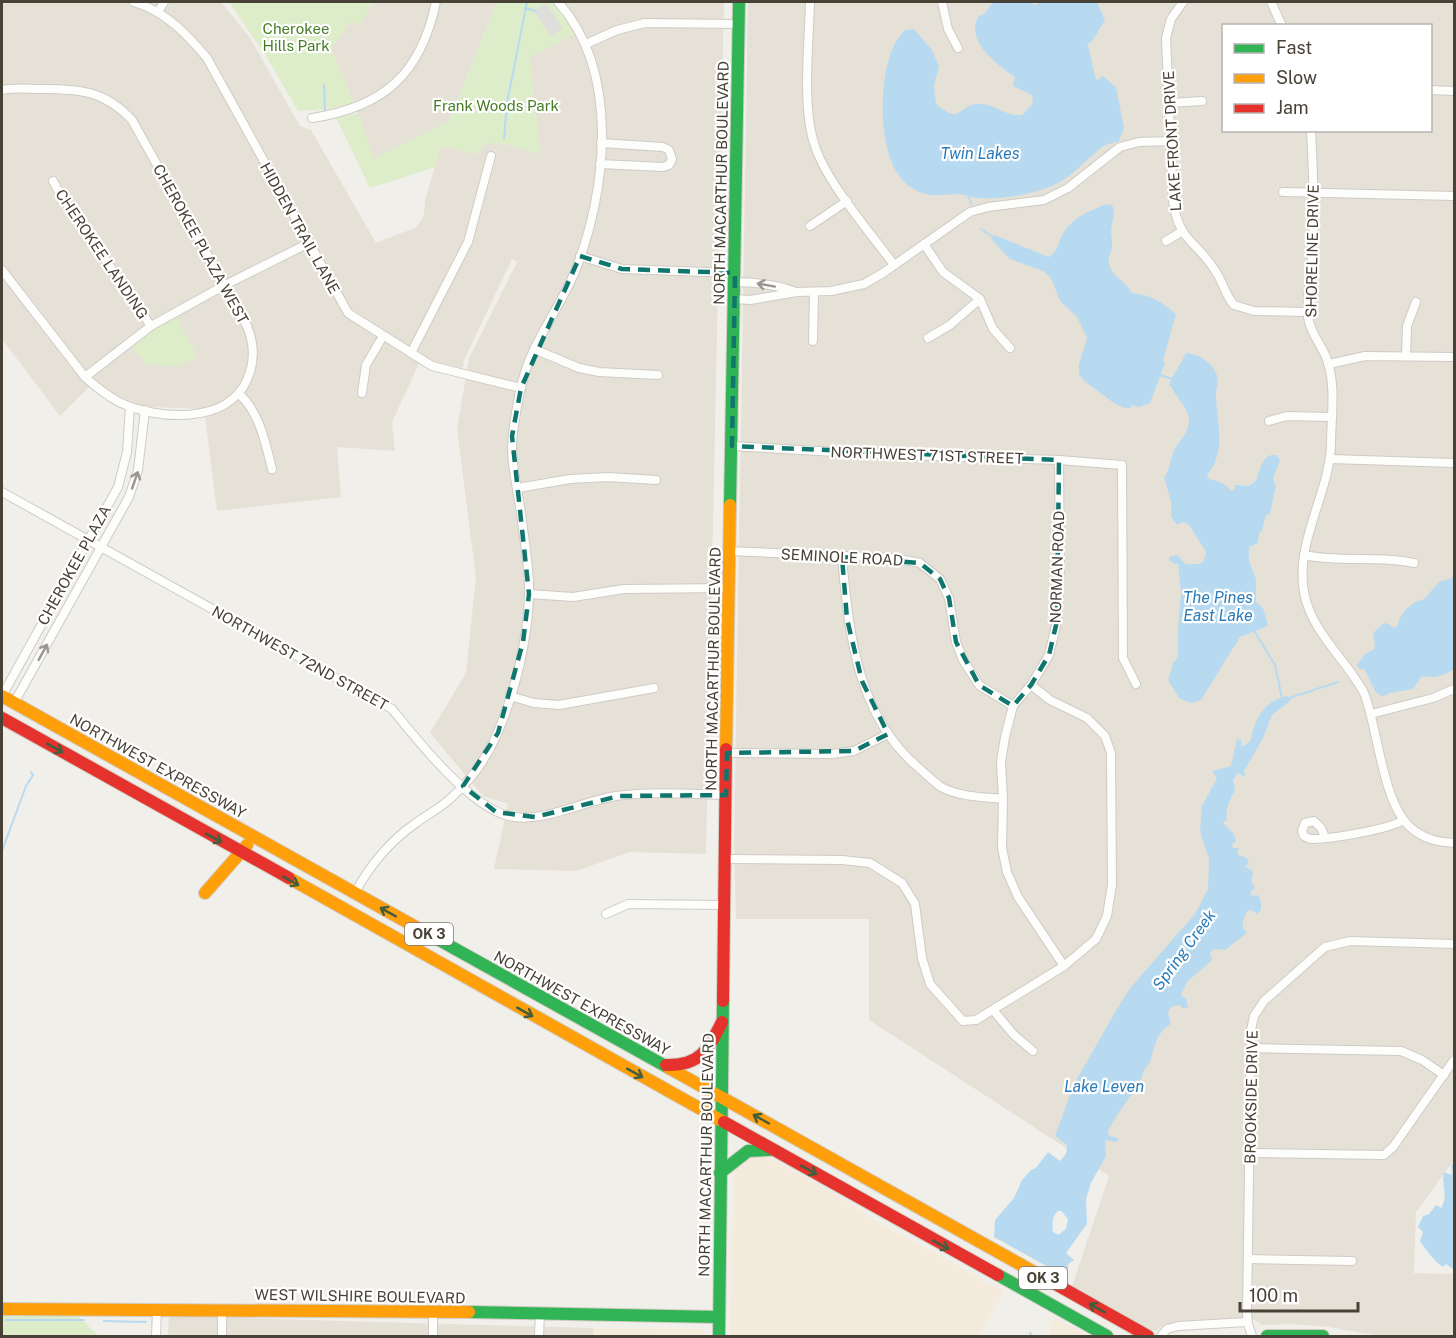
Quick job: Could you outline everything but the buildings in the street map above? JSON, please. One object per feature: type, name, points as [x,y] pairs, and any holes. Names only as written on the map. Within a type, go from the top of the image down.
[{"type":"main road","name":"NORTH MACARTHUR BOULEVARD","points":[[719,1336],[739,2]]},
{"type":"main road","name":"NORTHWEST EXPRESSWAY","points":[[2,696],[1148,1336]]},
{"type":"main road","name":"CHEROKEE PLAZA","points":[[2,721],[15,703]]},
{"type":"main road","name":"OK 3","points":[[2,721],[1107,1336]]},
{"type":"main road","points":[[254,836],[209,893],[239,864],[254,860]]},
{"type":"main road","points":[[428,957],[472,970],[481,970],[486,966]]},
{"type":"main road","points":[[477,985],[486,982],[531,991]]},
{"type":"main road","points":[[662,1064],[683,1065],[696,1061],[706,1052],[722,1022]]},
{"type":"main road","points":[[720,1173],[748,1151],[759,1149],[774,1151]]},
{"type":"main road","points":[[891,1216],[900,1198]]},
{"type":"main road","name":"WEST WILSHIRE BOULEVARD","points":[[2,1309],[540,1312],[718,1317]]},
{"type":"main road","points":[[1267,1336],[1323,1336]]},
{"type":"street","name":"HIDDEN TRAIL LANE","points":[[134,2],[176,23],[207,58],[348,314],[439,368],[521,388]]},
{"type":"street","points":[[158,12],[164,2]]},
{"type":"street","points":[[312,117],[361,106],[381,95],[400,78],[421,48],[436,2]]},
{"type":"street","points":[[355,893],[365,875],[399,837],[416,822],[440,807],[463,786],[479,766],[492,744],[510,696],[523,642],[529,594],[512,436],[521,388],[534,349],[565,292],[580,256],[592,211],[600,164],[598,86],[586,44],[572,18],[558,2]]},
{"type":"street","points":[[810,2],[808,101],[810,129],[819,159],[894,265]]},
{"type":"street","points":[[942,2],[948,29],[958,48]]},
{"type":"street","name":"LAKE FRONT DRIVE","points":[[1183,2],[1171,19],[1167,38],[1173,202],[1181,232],[1215,270],[1229,300],[1239,308],[1254,311],[1308,312]]},
{"type":"street","points":[[1271,2],[1281,24]]},
{"type":"street","points":[[586,44],[617,30],[645,23],[739,24]]},
{"type":"street","name":"CHEROKEE PLAZA WEST","points":[[2,90],[68,89],[89,92],[106,99],[125,112],[138,129],[247,326],[253,343],[252,367],[239,394]]},
{"type":"street","points":[[1432,90],[1455,91]]},
{"type":"street","points":[[1169,103],[1202,101]]},
{"type":"street","name":"SHORELINE DRIVE","points":[[1311,132],[1314,193],[1308,312],[1310,326],[1329,364],[1331,417],[1330,459],[1304,555],[1304,591],[1317,625],[1359,683],[1371,714],[1391,796],[1402,820]]},
{"type":"street","points":[[734,299],[750,300],[797,292],[854,287],[872,280],[970,212],[988,207],[1037,202],[1052,198],[1068,189],[1120,147],[1139,142],[1170,141]]},
{"type":"street","points":[[600,164],[663,167],[669,165],[672,159],[669,150],[663,147],[601,143]]},
{"type":"street","points":[[411,353],[468,242],[492,156]]},
{"type":"street","name":"CHEROKEE LANDING","points":[[53,181],[151,326]]},
{"type":"street","points":[[1283,192],[1455,196]]},
{"type":"street","points":[[810,226],[847,201]]},
{"type":"street","points":[[1166,241],[1181,232]]},
{"type":"street","points":[[85,377],[151,326],[225,285],[309,243]]},
{"type":"street","points":[[924,244],[944,272],[980,299],[993,328],[1010,348]]},
{"type":"street","points":[[580,256],[622,269],[734,277],[797,292]]},
{"type":"street","points":[[2,270],[85,377],[109,397],[130,407],[146,410],[201,414],[220,408],[239,394],[252,408],[272,469]]},
{"type":"street","points":[[813,341],[814,292]]},
{"type":"street","points":[[928,338],[950,325],[980,299]]},
{"type":"street","points":[[1406,356],[1407,326],[1416,302]]},
{"type":"street","points":[[362,393],[366,366],[383,336]]},
{"type":"street","points":[[534,349],[579,368],[622,375],[658,375]]},
{"type":"street","points":[[1329,364],[1365,356],[1455,357]]},
{"type":"street","name":"CHEROKEE PLAZA","points":[[2,696],[121,478],[127,452],[130,407]]},
{"type":"street","name":"CHEROKEE PLAZA","points":[[15,703],[129,497],[141,456],[146,410]]},
{"type":"street","points":[[1269,421],[1287,416],[1331,417]]},
{"type":"street","name":"NORTHWEST 71ST STREET","points":[[732,446],[870,454],[1059,460],[1122,465],[1123,658],[1136,684]]},
{"type":"street","points":[[1330,459],[1455,463]]},
{"type":"street","name":"NORMAN ROAD","points":[[1059,460],[1060,568],[1057,621],[1048,656],[1031,685],[1013,706],[1001,762],[1002,848],[1007,872],[1018,897],[1064,966]]},
{"type":"street","points":[[518,488],[570,479],[608,477],[656,480]]},
{"type":"street","name":"NORTHWEST 72ND STREET","points":[[2,492],[392,709],[423,747],[463,786],[489,808],[508,816],[524,818],[545,815],[592,801],[619,796],[726,795]]},
{"type":"street","name":"SEMINOLE ROAD","points":[[729,551],[894,558],[920,563],[940,579],[949,597],[956,642],[963,660],[980,685],[1013,706]]},
{"type":"street","points":[[1304,555],[1318,558],[1398,560],[1414,563]]},
{"type":"street","points":[[842,557],[847,619],[862,681],[875,716],[904,756],[941,786],[968,796],[1003,800]]},
{"type":"street","points":[[529,594],[564,597],[596,595],[624,589],[729,588]]},
{"type":"street","points":[[726,859],[842,860],[870,863],[902,883],[915,904],[922,958],[930,984],[963,1021],[976,1020],[1064,966],[1096,939],[1107,916],[1112,885],[1111,753],[1106,736],[1087,718],[1069,707],[1050,700],[1031,685]]},
{"type":"street","points":[[510,696],[534,703],[559,705],[654,688]]},
{"type":"street","points":[[1371,714],[1433,698],[1455,689]]},
{"type":"street","points":[[727,753],[832,754],[854,751],[888,734]]},
{"type":"street","points":[[1325,837],[1390,827],[1402,820],[1422,836],[1455,843]]},
{"type":"street","points":[[606,914],[628,903],[725,905]]},
{"type":"street","name":"BROOKSIDE DRIVE","points":[[1252,1336],[1247,1322],[1251,1048],[1252,1023],[1257,1009],[1325,946],[1350,941],[1455,944]]},
{"type":"street","points":[[993,1010],[1014,1035],[1033,1051]]},
{"type":"street","points":[[1251,1048],[1401,1051],[1422,1060],[1444,1075]]},
{"type":"street","points":[[1250,1153],[1384,1155],[1393,1147],[1455,1060]]},
{"type":"street","points":[[1248,1259],[1352,1261]]},
{"type":"street","points":[[156,1336],[157,1310]]},
{"type":"street","points":[[222,1310],[222,1336]]},
{"type":"street","points":[[433,1336],[434,1312]]},
{"type":"street","points":[[539,1336],[540,1312]]},
{"type":"street","points":[[1161,1336],[1167,1329],[1178,1326],[1247,1322]]},
{"type":"highlighted area","points":[[580,256],[622,269],[735,273],[732,446],[1059,460],[1057,621],[1049,655],[1031,685],[1013,706],[979,685],[956,642],[949,598],[940,579],[920,563],[842,557],[847,619],[862,681],[888,734],[854,751],[727,753],[726,795],[619,796],[535,817],[496,812],[463,786],[498,733],[523,642],[529,594],[512,436],[521,388]]},
{"type":"shaded area","points":[[2,2],[221,2],[250,38],[300,126],[311,130],[376,243],[417,227],[424,215],[425,200],[441,146],[477,154],[484,145],[495,142],[540,154],[529,57],[564,17],[552,2],[724,2],[706,854],[630,852],[576,871],[494,869],[508,804],[483,796],[430,733],[466,673],[476,577],[457,429],[469,358],[517,262],[512,259],[464,360],[463,368],[436,362],[423,355],[392,422],[395,451],[337,447],[341,497],[217,511],[204,409],[152,407],[137,404],[110,392],[98,382],[89,387],[60,416],[2,339]]},
{"type":"shaded area","points":[[373,2],[497,2],[449,121],[374,159],[331,48],[352,20],[358,25]]},
{"type":"shaded area","points":[[748,2],[1454,2],[1454,1160],[1416,1212],[1414,1273],[1454,1274],[1454,1336],[1380,1336],[1329,1327],[1291,1324],[1262,1325],[1251,1318],[1165,1324],[1156,1331],[1152,1331],[1072,1286],[1109,1176],[869,1020],[869,919],[736,919],[734,844]]},
{"type":"shaded area","points":[[545,3],[563,28],[554,36],[549,33],[534,12]]},
{"type":"shaded area","points":[[765,1156],[844,1199],[874,1220],[978,1277],[983,1282],[1005,1290],[979,1336],[730,1336],[734,1172],[744,1158]]},
{"type":"shaded area","points":[[169,1316],[593,1328],[593,1336],[168,1336]]},
{"type":"shaded area","points":[[1055,1318],[1088,1336],[1051,1336],[1049,1329]]},
{"type":"shaded area","points":[[593,1328],[704,1329],[705,1336],[593,1336]]},
{"type":"green space","name":"Cherokee Hills Park","points":[[229,2],[373,2],[358,26],[351,21],[331,48],[354,103],[330,109],[298,111],[266,56]]},
{"type":"green space","name":"Frank Woods Park","points":[[497,2],[552,2],[575,34],[530,57],[540,154],[495,142],[484,145],[478,154],[441,146],[435,167],[370,188],[336,118],[358,113],[374,158],[449,121]]},
{"type":"green space","points":[[176,317],[198,356],[178,367],[152,364],[149,366],[131,347]]},
{"type":"green space","points":[[2,1314],[75,1314],[99,1336],[2,1336]]},
{"type":"water","name":"Twin Lakes","points":[[993,2],[1028,2],[1035,5],[1040,2],[1097,2],[1105,20],[1093,40],[1087,45],[1097,80],[1103,76],[1116,87],[1124,128],[1119,141],[1102,147],[1059,183],[1026,194],[977,198],[960,194],[930,195],[915,190],[898,175],[893,165],[886,143],[883,120],[886,72],[893,49],[905,30],[914,29],[932,50],[939,66],[934,86],[936,104],[945,111],[956,114],[968,106],[982,104],[1011,114],[1022,115],[1033,103],[1032,95],[1013,86],[1015,77],[985,52],[976,35],[975,26],[978,17],[985,13]]},
{"type":"water","points":[[1106,204],[1112,205],[1114,212],[1109,262],[1113,272],[1132,293],[1156,300],[1176,314],[1163,361],[1165,363],[1150,403],[1139,407],[1131,405],[1131,408],[1124,408],[1083,380],[1079,374],[1079,364],[1087,338],[1077,317],[1060,301],[1051,278],[1043,271],[1010,259],[991,239],[994,235],[1049,257],[1074,220]]},
{"type":"water","name":"The Pines East Lake","points":[[1186,353],[1207,362],[1214,369],[1218,379],[1216,395],[1219,447],[1213,466],[1207,475],[1209,479],[1224,484],[1231,491],[1235,489],[1234,485],[1248,486],[1256,481],[1262,463],[1268,457],[1277,455],[1280,461],[1273,478],[1276,486],[1270,514],[1266,515],[1258,543],[1249,547],[1249,561],[1256,579],[1256,602],[1263,608],[1268,626],[1240,637],[1201,700],[1191,703],[1179,698],[1168,680],[1173,663],[1178,657],[1181,593],[1178,563],[1175,564],[1169,560],[1169,557],[1177,555],[1186,564],[1200,564],[1204,561],[1206,552],[1189,525],[1183,522],[1177,525],[1171,517],[1171,502],[1164,477],[1174,450],[1188,425],[1188,414],[1169,385]]},
{"type":"water","points":[[1454,573],[1453,670],[1438,676],[1422,676],[1413,689],[1390,693],[1382,697],[1375,691],[1365,670],[1359,669],[1357,665],[1364,655],[1374,649],[1373,633],[1384,623],[1394,628],[1398,625],[1405,610],[1415,602],[1424,599],[1440,581],[1451,579]]},
{"type":"water","name":"Lake Leven","points":[[1287,696],[1291,700],[1272,715],[1263,738],[1244,771],[1246,777],[1238,773],[1233,780],[1235,790],[1227,808],[1227,820],[1223,823],[1233,833],[1236,841],[1232,845],[1233,848],[1239,848],[1237,854],[1247,858],[1249,862],[1245,867],[1252,870],[1251,881],[1255,888],[1250,893],[1252,896],[1258,895],[1261,910],[1257,914],[1251,910],[1247,911],[1243,925],[1247,933],[1225,950],[1215,949],[1210,952],[1212,960],[1187,982],[1181,995],[1186,999],[1188,1008],[1179,1005],[1171,1007],[1168,1013],[1171,1024],[1160,1035],[1140,1083],[1109,1131],[1108,1135],[1119,1139],[1115,1142],[1105,1140],[1106,1156],[1091,1183],[1086,1199],[1087,1224],[1066,1253],[1074,1260],[1068,1264],[1068,1278],[994,1237],[995,1220],[1014,1198],[1022,1180],[1036,1168],[1048,1152],[1060,1161],[1066,1154],[1067,1145],[1055,1136],[1074,1084],[1131,987],[1195,914],[1208,889],[1209,859],[1200,831],[1202,806],[1217,778],[1212,771],[1231,766],[1237,739],[1241,740],[1241,746],[1251,740],[1262,712],[1279,698]],"holes":[[[1061,1211],[1068,1219],[1066,1229],[1058,1235],[1053,1232],[1053,1220],[1056,1213]]]},
{"type":"water","points":[[1454,1162],[1454,1270],[1446,1264],[1443,1267],[1430,1255],[1420,1241],[1423,1232],[1418,1227],[1423,1216],[1429,1214],[1436,1205],[1441,1208],[1445,1195],[1444,1172],[1452,1175],[1451,1165]]},
{"type":"waterway","points":[[504,138],[507,103],[527,2]]},
{"type":"waterway","points":[[525,8],[536,11]]},
{"type":"waterway","points":[[324,85],[325,113]]},
{"type":"waterway","points":[[968,194],[971,204]]},
{"type":"waterway","points":[[981,229],[994,238]]},
{"type":"waterway","points":[[1160,375],[1172,379]]},
{"type":"waterway","points":[[1253,629],[1275,665],[1282,698]]},
{"type":"waterway","name":"Spring Creek","points":[[1286,699],[1338,682]]},
{"type":"waterway","points":[[2,851],[26,786],[33,775],[31,772]]},
{"type":"waterway","points":[[6,1320],[84,1320]]},
{"type":"waterway","points":[[104,1321],[146,1322]]},
{"type":"traffic: fast","points":[[730,505],[739,2]]},
{"type":"traffic: fast","points":[[423,931],[669,1068]]},
{"type":"traffic: fast","points":[[719,1336],[723,1001]]},
{"type":"traffic: fast","points":[[720,1173],[748,1151],[769,1150]]},
{"type":"traffic: fast","points":[[998,1275],[1107,1336]]},
{"type":"traffic: fast","points":[[469,1312],[718,1317]]},
{"type":"traffic: fast","points":[[1267,1336],[1323,1336]]},
{"type":"traffic: slow","points":[[726,749],[730,505]]},
{"type":"traffic: slow","points":[[2,696],[423,931]]},
{"type":"traffic: slow","points":[[205,893],[247,845]]},
{"type":"traffic: slow","points":[[289,878],[724,1122]]},
{"type":"traffic: slow","points":[[669,1068],[1050,1281]]},
{"type":"traffic: slow","points":[[2,1309],[469,1312]]},
{"type":"traffic: jam","points":[[2,718],[289,878]]},
{"type":"traffic: jam","points":[[723,1001],[726,749]]},
{"type":"traffic: jam","points":[[666,1065],[687,1063],[702,1054],[722,1022]]},
{"type":"traffic: jam","points":[[724,1122],[998,1275]]},
{"type":"traffic: jam","points":[[1050,1281],[1148,1336]]}]
